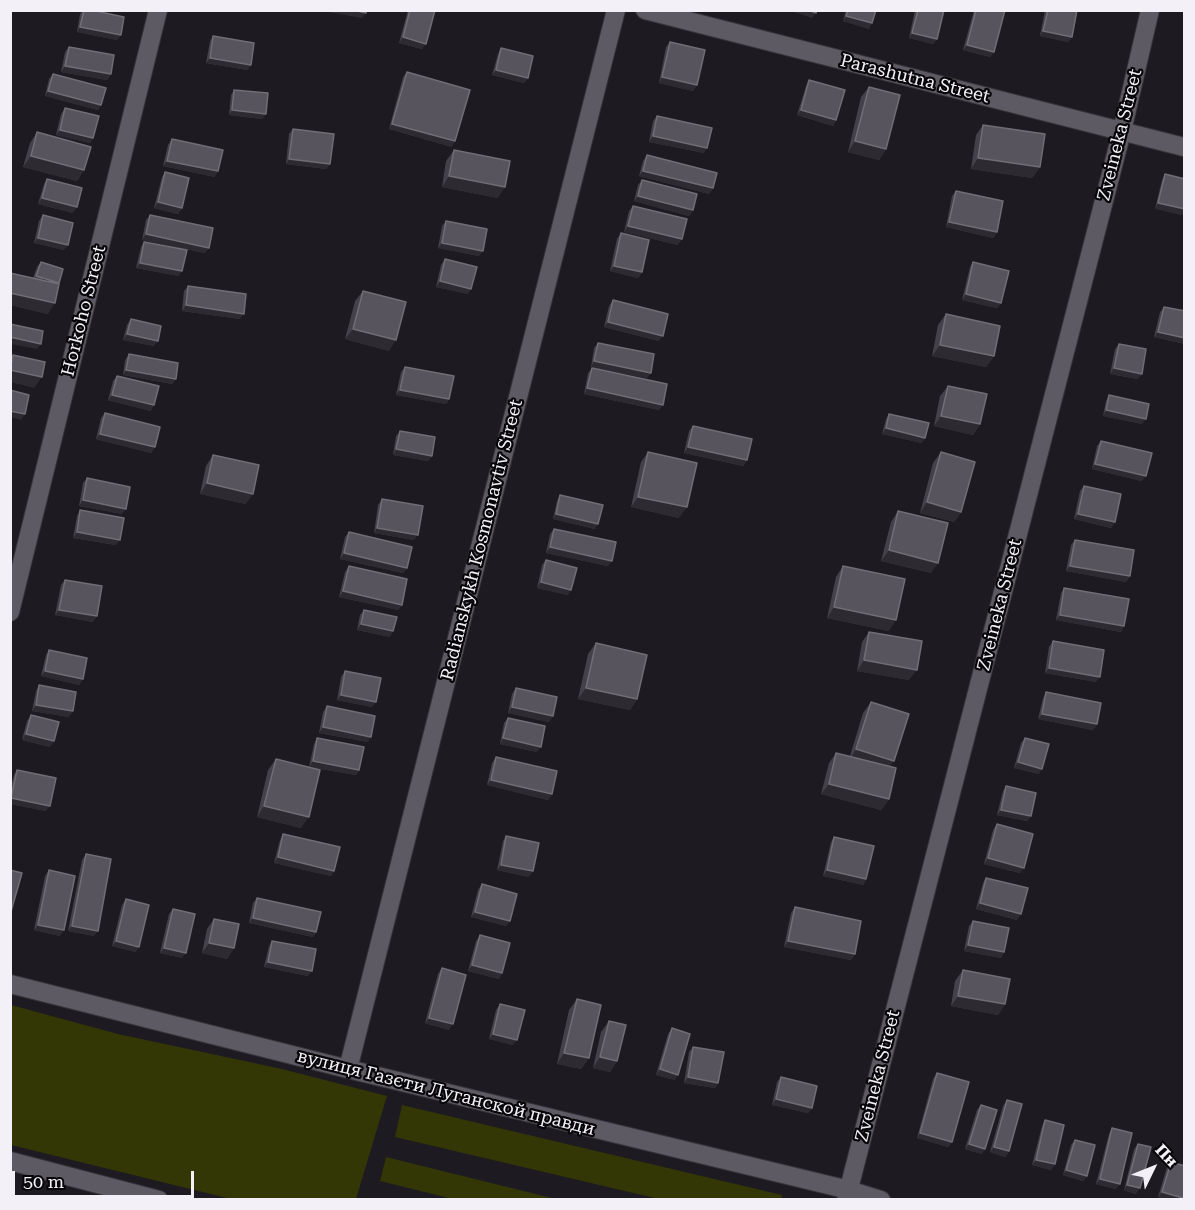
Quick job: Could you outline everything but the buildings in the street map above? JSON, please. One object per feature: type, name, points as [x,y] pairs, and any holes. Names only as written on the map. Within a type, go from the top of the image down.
[{"type":"street","name":"Horkoho Street","points":[[10,612],[158,10]]},
{"type":"street","name":"Radianskykh Kosmonavtiv Street","points":[[348,1070],[616,10]]},
{"type":"street","name":"Parashutna Street","points":[[645,10],[1185,147]]},
{"type":"street","name":"Zveineka Street","points":[[848,1195],[1122,131],[1150,10]]},
{"type":"street","name":"вулиця Газєти Луганской правди","points":[[10,984],[848,1195],[881,1200]]},
{"type":"street","points":[[10,1161],[159,1200]]},
{"type":"green space","points":[[11,1005],[118,1034],[282,1069],[387,1096],[356,1199],[231,1199],[11,1145]]},
{"type":"green space","points":[[402,1105],[782,1195],[781,1200],[659,1199],[395,1137]]},
{"type":"green space","points":[[386,1157],[556,1199],[453,1199],[380,1181]]}]
